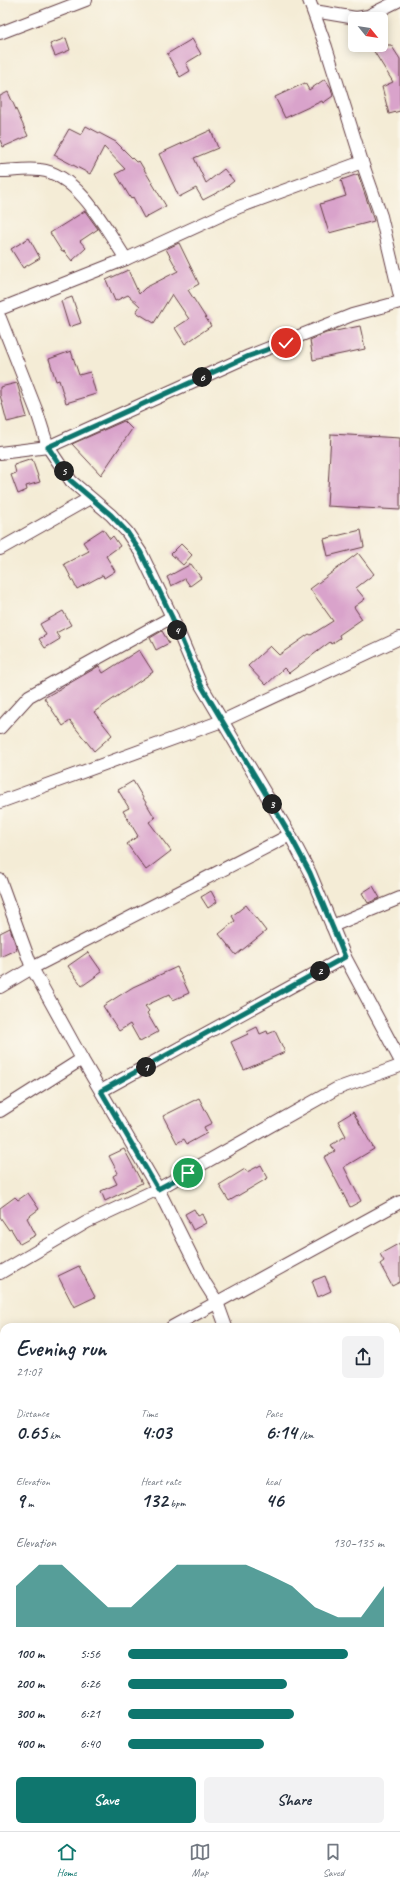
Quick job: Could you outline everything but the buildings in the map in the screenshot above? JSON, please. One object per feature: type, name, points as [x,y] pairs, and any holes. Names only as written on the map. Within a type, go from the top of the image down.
[{"type":"street","points":[[0,33],[86,0]]},
{"type":"street","points":[[312,6],[356,18],[368,16],[400,0]]},
{"type":"street","points":[[312,6],[381,216],[398,275],[400,296]]},
{"type":"street","points":[[0,309],[126,259],[239,207],[362,162]]},
{"type":"street","points":[[0,171],[40,170],[52,172],[67,182],[86,199],[126,259]]},
{"type":"street","points":[[0,453],[48,447],[249,356],[352,315],[400,302]]},
{"type":"street","points":[[0,318],[35,406],[48,447],[70,480],[111,515],[127,532],[141,553],[172,617],[201,685],[290,835],[310,873],[345,957],[400,1060]]},
{"type":"street","points":[[0,549],[90,498]]},
{"type":"street","points":[[0,728],[29,696],[172,617]]},
{"type":"street","points":[[0,802],[222,721],[400,638]]},
{"type":"street","points":[[0,987],[32,968],[290,835]]},
{"type":"street","points":[[0,880],[32,968],[82,1059],[158,1189],[198,1271],[217,1302],[225,1323]]},
{"type":"street","points":[[332,926],[400,898]]},
{"type":"street","points":[[101,1091],[345,957]]},
{"type":"street","points":[[0,1111],[82,1059]]},
{"type":"street","points":[[0,1273],[87,1222],[158,1189],[336,1089],[400,1066]]},
{"type":"street","points":[[179,1323],[400,1202]]},
{"type":"route","points":[[188,1173],[158,1189],[101,1091],[345,957],[310,873],[290,835],[201,685],[172,617],[141,553],[127,532],[111,515],[70,480],[48,447],[249,356],[286,343]]}]
